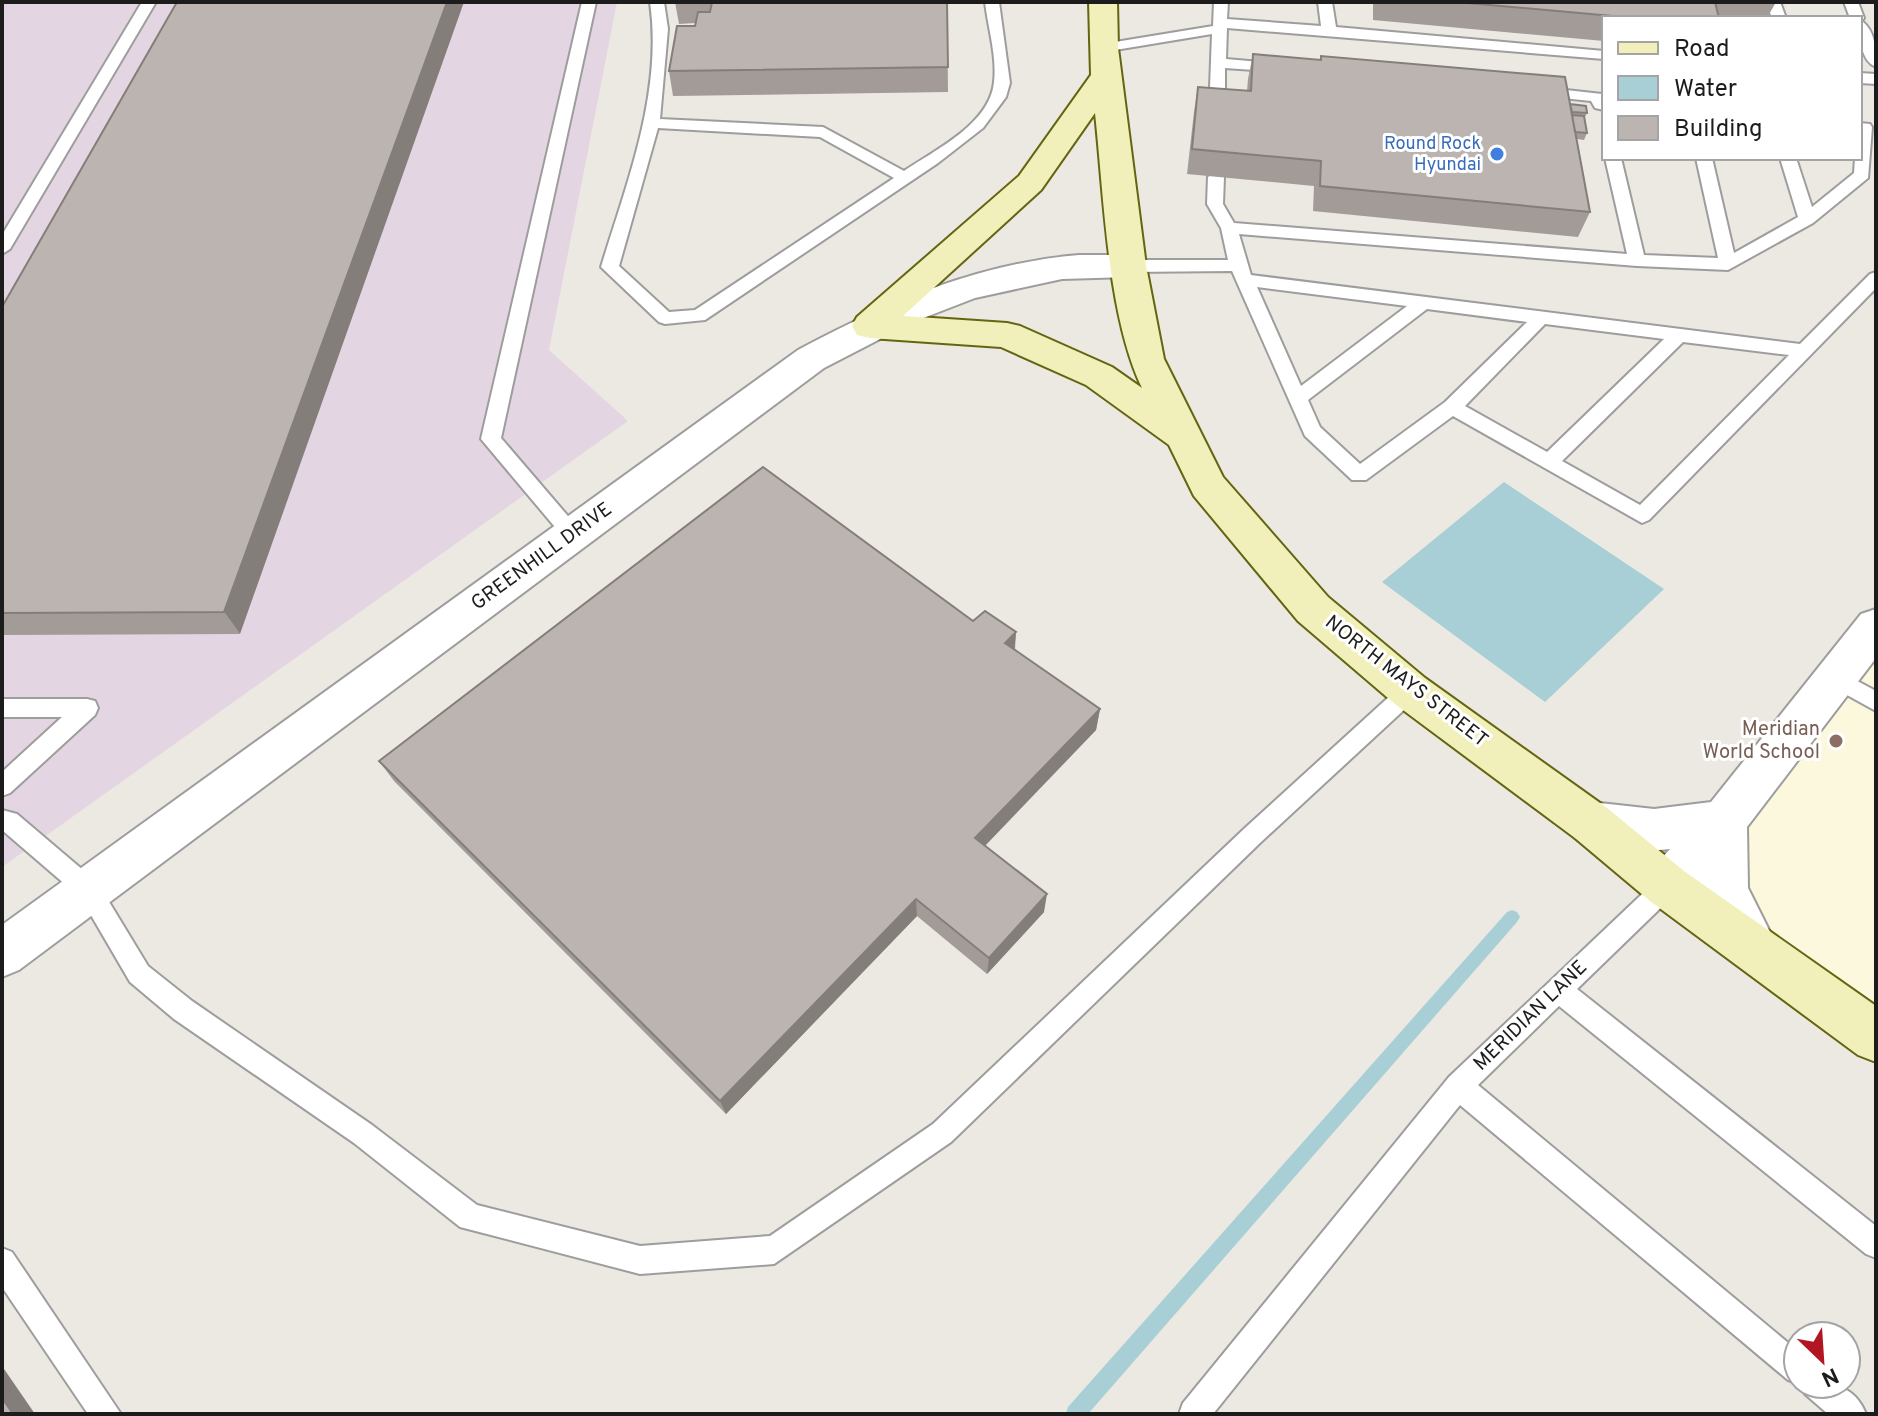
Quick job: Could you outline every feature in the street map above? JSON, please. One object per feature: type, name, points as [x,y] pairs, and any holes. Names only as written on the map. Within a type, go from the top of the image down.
[{"type":"main road","name":"NORTH MAYS STREET","points":[[1103,2],[1106,60],[1129,266],[1146,359],[1208,486],[1313,609],[1410,691],[1591,823],[1667,886],[1876,1037]]},
{"type":"main road","points":[[870,326],[1030,183],[1106,60]]},
{"type":"main road","points":[[870,326],[1007,335],[1099,376],[1184,438]]},
{"type":"street","name":"GREENHILL DRIVE","points":[[2,954],[811,359],[870,326],[931,299],[994,280],[1062,267],[1129,266]]},
{"type":"street","name":"MERIDIAN LANE","points":[[1667,886],[1724,821],[1876,626]]},
{"type":"street","points":[[1591,823],[1654,830],[1724,821],[1724,890],[1753,948]]},
{"type":"lane","points":[[2,249],[149,2]]},
{"type":"lane","points":[[572,534],[491,439],[589,2]]},
{"type":"lane","points":[[657,2],[661,29],[652,123],[610,267],[665,318],[699,316],[975,128],[992,106],[1002,85],[992,2]]},
{"type":"lane","points":[[1217,114],[1221,2]]},
{"type":"lane","points":[[1325,2],[1329,31]]},
{"type":"lane","points":[[1106,60],[1219,26],[1329,31],[1602,55]]},
{"type":"lane","points":[[1862,30],[1876,63]]},
{"type":"lane","points":[[1218,63],[1297,70]]},
{"type":"lane","points":[[1518,90],[1597,97],[1602,105]]},
{"type":"lane","points":[[652,123],[823,132],[905,178]]},
{"type":"lane","points":[[1229,228],[1637,260],[1728,264],[1807,219],[1862,175],[1867,128]]},
{"type":"lane","points":[[1613,160],[1637,260]]},
{"type":"lane","points":[[1704,160],[1728,264]]},
{"type":"lane","points":[[1789,160],[1807,219]]},
{"type":"lane","points":[[1216,177],[1215,204],[1229,228],[1241,273],[1312,431],[1359,475],[1452,407],[1541,318]]},
{"type":"lane","points":[[1129,266],[1241,273],[1423,303],[1804,351]]},
{"type":"lane","points":[[1452,407],[1642,515],[1876,278]]},
{"type":"lane","points":[[1297,399],[1423,303]]},
{"type":"lane","points":[[1549,462],[1679,335]]},
{"type":"lane","points":[[1835,678],[1876,702]]},
{"type":"lane","points":[[2,820],[9,821],[89,890],[139,974],[183,1010],[363,1134],[470,1217],[640,1260],[774,1250],[942,1133],[1253,835],[1410,691]]},
{"type":"lane","points":[[2,708],[87,708],[2,786]]},
{"type":"lane","name":"MERIDIAN LANE","points":[[1194,1414],[1458,1086],[1667,886]]},
{"type":"lane","points":[[1558,990],[1876,1244]]},
{"type":"lane","points":[[1458,1086],[1782,1357]]},
{"type":"lane","points":[[2,1262],[106,1414]]},
{"type":"lane","points":[[1834,1400],[1851,1414]]},
{"type":"shaded area","points":[[2,2],[617,2],[549,350],[628,421],[2,867]]},
{"type":"shaded area","name":"Meridian World School","points":[[1876,641],[1876,1011],[1688,876]]},
{"type":"water","points":[[1504,482],[1664,589],[1545,702],[1382,582]]},
{"type":"building","points":[[177,2],[447,2],[224,612],[2,613],[2,307]]},
{"type":"building","points":[[712,2],[947,2],[948,67],[669,71],[677,26],[695,26],[698,12],[710,12]]},
{"type":"building","points":[[1456,2],[1715,2],[1718,16],[1613,16]]},
{"type":"building","points":[[1253,54],[1321,60],[1321,56],[1565,77],[1590,212],[1320,186],[1321,161],[1192,149],[1198,87],[1251,91]]},
{"type":"building","points":[[1570,104],[1586,106],[1587,113],[1572,112]]},
{"type":"building","points":[[1572,115],[1584,116],[1587,133],[1575,132]]},
{"type":"building","points":[[763,467],[973,621],[985,611],[1016,632],[1005,643],[1100,709],[975,838],[1047,894],[989,958],[916,899],[720,1101],[379,761]]},
{"type":"building","points":[[2,1398],[13,1414],[2,1414]]},
{"type":"waterway","points":[[1075,1414],[1512,917]]},
{"type":"place","name":"Round Rock Hyundai","points":[[1497,154]]},
{"type":"place","name":"Meridian World School","points":[[1836,741]]}]
